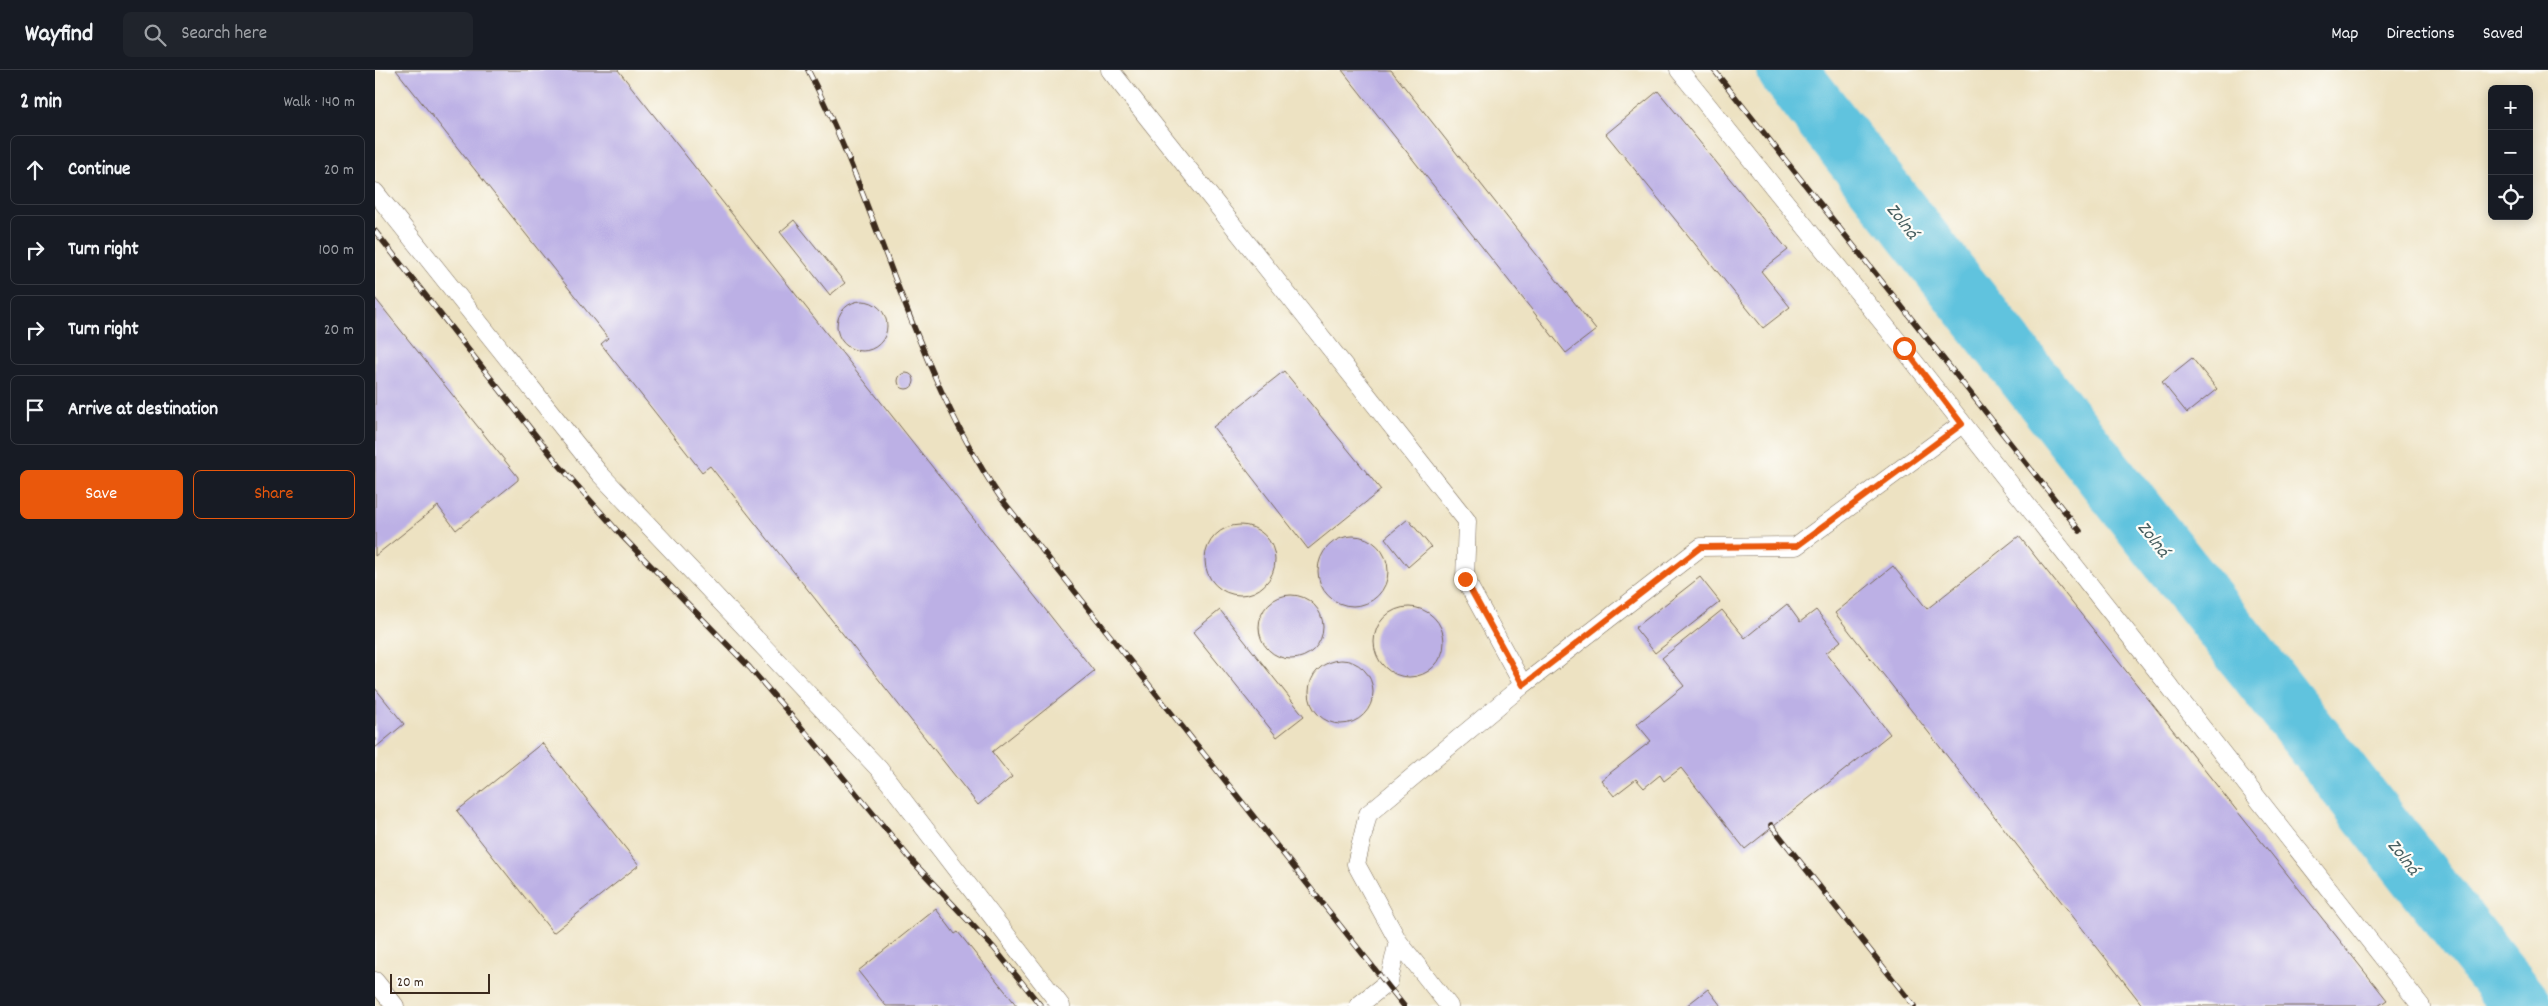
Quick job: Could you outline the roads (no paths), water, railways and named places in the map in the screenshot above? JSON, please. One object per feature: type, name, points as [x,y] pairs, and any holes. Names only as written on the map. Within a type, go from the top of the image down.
[{"type":"lane","points":[[1110,70],[1467,521],[1465,579],[1523,685]]},
{"type":"lane","points":[[1679,70],[1962,424],[2421,1006]]},
{"type":"lane","points":[[375,192],[599,473],[879,768],[1061,1006]]},
{"type":"lane","points":[[1449,1006],[1398,941],[1356,864],[1368,814],[1523,685],[1701,547],[1797,546],[1962,424]]},
{"type":"lane","points":[[1358,1006],[1389,981],[1398,941]]},
{"type":"lane","points":[[375,982],[395,1006]]},
{"type":"waterway","name":"Zolná","points":[[1787,70],[2522,1006]]},
{"type":"railway","points":[[808,70],[856,177],[943,395],[969,447],[1000,497],[1404,1006]]},
{"type":"railway","points":[[1714,70],[2080,531]]},
{"type":"railway","points":[[375,231],[559,465],[621,535],[750,668],[913,862],[994,948],[1041,1006]]},
{"type":"railway","points":[[1771,825],[1914,1006]]}]
